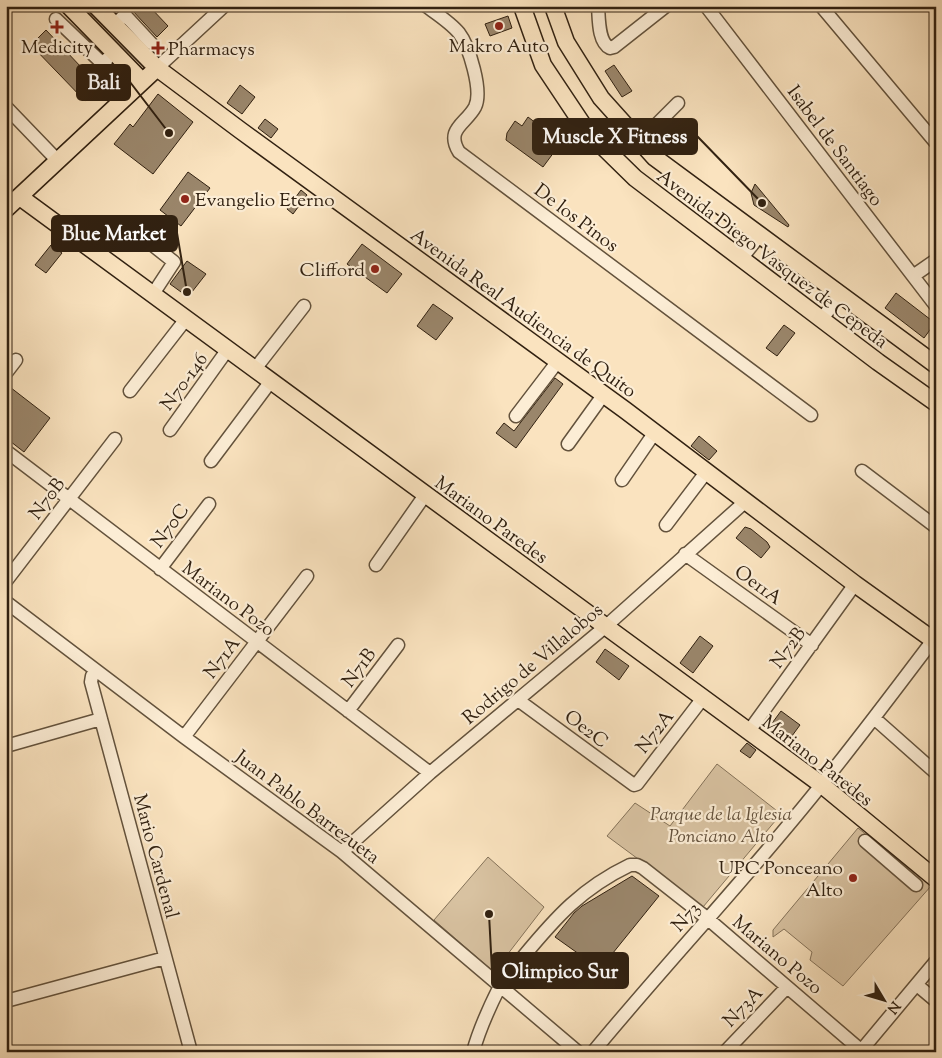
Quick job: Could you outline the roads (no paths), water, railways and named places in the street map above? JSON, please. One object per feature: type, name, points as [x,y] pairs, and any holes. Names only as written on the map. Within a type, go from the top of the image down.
[{"type":"main road","points":[[69,6],[108,58],[142,81]]},
{"type":"main road","name":"Avenida Real Audiencia de Quito","points":[[96,6],[119,15],[157,68],[604,394],[855,584],[934,641]]},
{"type":"main road","name":"Avenida Diego Vasquez de Cepeda","points":[[522,6],[543,65],[587,131],[635,178],[821,320],[936,404]]},
{"type":"main road","name":"Avenida Diego Vasquez de Cepeda","points":[[553,6],[566,42],[601,98],[654,157],[936,365]]},
{"type":"main road","points":[[6,209],[157,68]]},
{"type":"main road","name":"Mariano Paredes","points":[[20,196],[186,318],[227,351],[255,369],[822,785],[894,855],[936,879]]},
{"type":"street","points":[[157,68],[224,6]]},
{"type":"street","name":"De los Pinos","points":[[426,6],[458,32],[465,42],[477,86],[478,97],[475,107],[455,133],[455,146],[459,152],[811,415]]},
{"type":"street","points":[[598,6],[602,37],[604,43],[610,48],[614,47],[666,6]]},
{"type":"street","name":"Isabel de Santiago","points":[[706,6],[936,306]]},
{"type":"street","points":[[821,6],[936,143]]},
{"type":"street","points":[[119,15],[152,43]]},
{"type":"street","points":[[56,19],[108,58],[120,79]]},
{"type":"street","points":[[642,144],[651,130],[678,103]]},
{"type":"street","points":[[6,107],[58,161]]},
{"type":"street","points":[[135,231],[174,262],[153,294]]},
{"type":"street","points":[[741,259],[760,235]]},
{"type":"street","points":[[913,276],[936,260]]},
{"type":"street","points":[[821,320],[840,295]]},
{"type":"street","points":[[255,369],[304,306]]},
{"type":"street","points":[[130,391],[186,318]]},
{"type":"street","name":"N70-146","points":[[170,430],[227,351]]},
{"type":"street","points":[[6,374],[16,360]]},
{"type":"street","points":[[516,416],[558,361]]},
{"type":"street","points":[[211,460],[271,381]]},
{"type":"street","points":[[568,444],[604,394]]},
{"type":"street","points":[[622,480],[655,432]]},
{"type":"street","name":"N70B","points":[[6,581],[115,438]]},
{"type":"street","name":"Mariano Pozo","points":[[6,451],[430,773]]},
{"type":"street","points":[[666,525],[707,471]]},
{"type":"street","points":[[862,471],[936,527]]},
{"type":"street","points":[[376,565],[425,495]]},
{"type":"street","name":"Rodrigo de Villalobos","points":[[342,852],[430,773],[605,626],[746,501]]},
{"type":"street","name":"N70C","points":[[160,568],[209,504]]},
{"type":"street","name":"Oe11A","points":[[685,554],[812,645]]},
{"type":"street","name":"N71A","points":[[184,738],[307,576]]},
{"type":"street","name":"N72B","points":[[749,731],[855,584]]},
{"type":"street","name":"Juan Pablo Barrezueta","points":[[6,602],[184,738],[342,852],[578,1052]]},
{"type":"street","name":"N73","points":[[593,1052],[645,989],[708,919],[822,785],[934,641]]},
{"type":"street","name":"N71B","points":[[348,711],[398,645]]},
{"type":"street","name":"Mario Cardenal","points":[[96,671],[92,676],[91,682],[191,1052]]},
{"type":"street","name":"N72A","points":[[634,786],[703,698]]},
{"type":"street","name":"Oe2C","points":[[518,700],[634,786]]},
{"type":"street","points":[[874,718],[936,773]]},
{"type":"street","points":[[6,746],[101,720]]},
{"type":"street","points":[[864,841],[894,855],[916,885]]},
{"type":"street","name":"Mariano Pozo","points":[[500,986],[567,907],[591,887],[615,872],[630,865],[637,865],[708,919],[862,1051]]},
{"type":"street","points":[[6,1001],[165,958]]},
{"type":"street","points":[[862,1051],[936,961]]},
{"type":"street","points":[[917,985],[936,1001]]},
{"type":"street","points":[[472,1052],[500,986]]},
{"type":"street","name":"N73A","points":[[725,1052],[787,987]]},
{"type":"place","name":"Makro Auto","points":[[499,26]]},
{"type":"place","name":"Medicity","points":[[57,27]]},
{"type":"place","name":"Pharmacys","points":[[158,48]]},
{"type":"place","name":"Bali","points":[[169,133]]},
{"type":"place","name":"Evangelio Eterno","points":[[185,199]]},
{"type":"place","name":"Muscle X Fitness","points":[[762,203]]},
{"type":"place","name":"Clifford","points":[[375,269]]},
{"type":"place","name":"Blue Market","points":[[187,292]]},
{"type":"place","name":"UPC Ponceano Alto","points":[[853,878]]},
{"type":"place","name":"Olimpico Sur","points":[[489,914]]},
{"type":"park label","name":"Parque de la Iglesia Ponciano Alto","points":[[721,824]]}]
